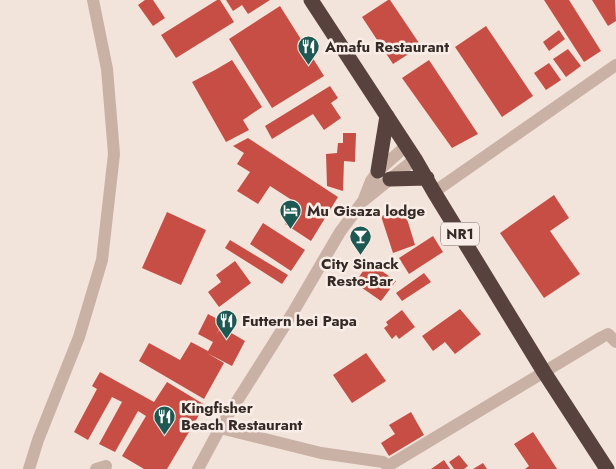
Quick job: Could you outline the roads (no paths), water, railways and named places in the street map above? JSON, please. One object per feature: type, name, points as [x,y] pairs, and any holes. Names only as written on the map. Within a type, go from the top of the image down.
[{"type":"highway","name":"NR1","points":[[311,0],[416,159],[434,192],[544,372],[607,469]]},
{"type":"highway","points":[[387,116],[384,175],[426,178]]},
{"type":"street","points":[[29,469],[38,440],[79,337],[102,260],[114,154],[107,69],[92,0]]},
{"type":"street","points":[[434,192],[616,65]]},
{"type":"street","points":[[198,469],[220,428],[292,314],[340,232],[406,146]]},
{"type":"street","points":[[384,175],[416,159]]},
{"type":"street","points":[[220,428],[321,453],[383,462],[388,467],[608,334],[616,342]]},
{"type":"place","name":"Amafu Restaurant","points":[[309,66]]},
{"type":"place","name":"Mu Gisaza lodge","points":[[291,230]]},
{"type":"place","name":"City Sinack Resto-Bar","points":[[360,255]]},
{"type":"place","name":"Futtern bei Papa","points":[[226,340]]},
{"type":"place","name":"Kingfisher Beach Restaurant","points":[[165,436]]}]
